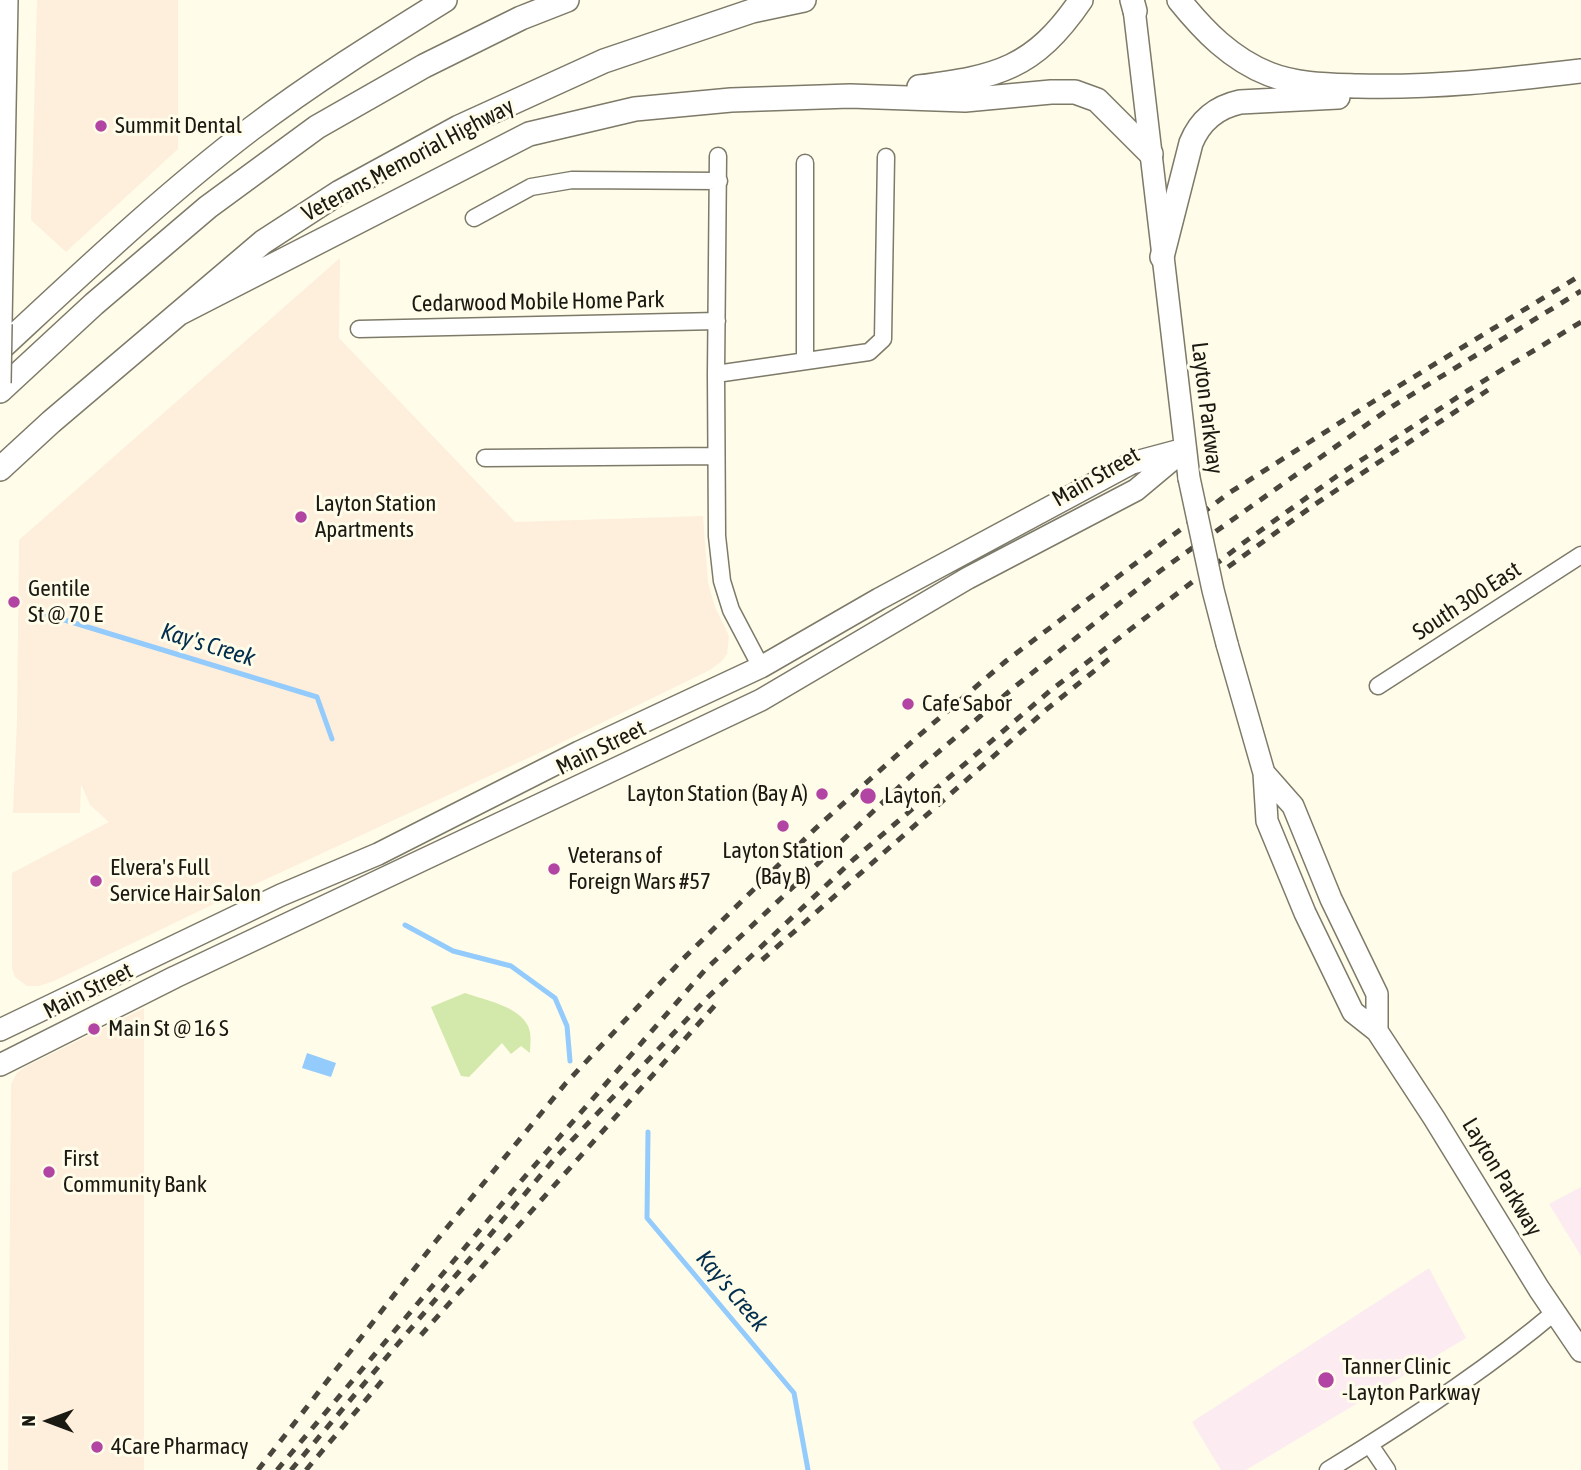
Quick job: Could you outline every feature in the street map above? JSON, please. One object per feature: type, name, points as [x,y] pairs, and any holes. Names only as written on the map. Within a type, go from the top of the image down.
[{"type":"highway","points":[[0,349],[94,261],[250,130],[339,65],[445,0]]},
{"type":"highway","points":[[0,391],[94,304],[208,207],[317,127],[424,66],[522,18],[567,0]]},
{"type":"highway","name":"Veterans Memorial Highway","points":[[0,470],[51,422],[263,242],[340,191],[459,127],[604,61],[752,11],[804,0]]},
{"type":"highway","points":[[850,96],[988,76],[1020,62],[1053,36],[1081,0]]},
{"type":"highway","points":[[1179,0],[1210,35],[1246,63],[1270,75],[1316,84],[1411,87]]},
{"type":"highway","points":[[1163,257],[1191,143],[1199,127],[1214,113],[1240,102],[1326,99],[1411,87],[1481,83],[1581,71]]},
{"type":"highway","points":[[180,313],[529,134],[635,109],[731,100],[850,96],[965,100],[1075,92],[1097,100],[1151,154]]},
{"type":"main road","points":[[0,383],[7,0]]},
{"type":"main road","name":"Layton Parkway","points":[[1133,4],[1189,478],[1213,590],[1264,772],[1267,821],[1305,914],[1353,1012],[1377,1031],[1581,1351]]},
{"type":"main road","name":"Main Street","points":[[0,1030],[269,901],[378,854],[569,757],[761,667],[879,599],[1132,463],[1185,449]]},
{"type":"main road","name":"Main Street","points":[[0,1065],[175,977],[761,700],[990,565],[1136,490],[1185,449]]},
{"type":"main road","name":"Layton Parkway","points":[[1264,772],[1293,806],[1331,899],[1377,994],[1377,1031]]},
{"type":"street","points":[[718,156],[717,536],[722,581],[731,610],[761,667]]},
{"type":"street","points":[[716,374],[869,352],[883,339],[886,157]]},
{"type":"street","points":[[805,360],[806,163]]},
{"type":"street","points":[[474,218],[531,187],[572,180],[719,181]]},
{"type":"street","name":"Cedarwood Mobile Home Park","points":[[359,329],[717,321]]},
{"type":"street","points":[[485,458],[716,456]]},
{"type":"street","name":"South 300 East","points":[[1378,686],[1581,555]]},
{"type":"street","points":[[1328,1470],[1370,1445],[1520,1341],[1555,1312]]},
{"type":"street","points":[[1370,1445],[1387,1470]]},
{"type":"shaded area","points":[[37,0],[178,0],[178,149],[66,252],[31,220]]},
{"type":"shaded area","points":[[340,258],[339,338],[515,522],[703,516],[708,583],[715,607],[729,636],[727,654],[710,670],[552,747],[54,981],[39,986],[27,986],[15,977],[12,968],[12,873],[109,822],[90,805],[81,784],[80,813],[13,813],[19,540]]},
{"type":"shaded area","points":[[144,1008],[144,1470],[8,1470],[11,1084],[17,1073],[25,1067]]},
{"type":"shaded area","points":[[1581,1187],[1581,1256],[1549,1204]]},
{"type":"shaded area","name":"Tanner Clinic -Layton Parkway","points":[[1429,1268],[1466,1338],[1246,1470],[1221,1470],[1192,1422]]},
{"type":"green space","points":[[465,993],[517,1013],[530,1032],[530,1053],[521,1046],[511,1054],[502,1043],[469,1077],[461,1076],[431,1007]]},
{"type":"water","points":[[307,1053],[336,1063],[331,1077],[302,1068]]},
{"type":"waterway","name":"Kay's Creek","points":[[45,614],[317,697],[332,739]]},
{"type":"waterway","name":"Kay's Creek","points":[[405,925],[453,951],[511,966],[555,998],[567,1026],[570,1061]]},
{"type":"waterway","name":"Kay's Creek","points":[[648,1132],[647,1218],[794,1393],[808,1470]]},
{"type":"railway","points":[[258,1470],[436,1241],[566,1083],[682,960],[816,828],[1006,661],[1229,493],[1581,275]]},
{"type":"railway","points":[[277,1470],[522,1180],[705,970],[915,772],[1012,689],[1160,571],[1393,406],[1581,291]]},
{"type":"railway","points":[[291,1470],[557,1156],[708,997],[854,859],[1051,690],[1246,541],[1337,476],[1467,391],[1581,322]]},
{"type":"railway","points":[[1228,567],[1314,505],[1488,390]]},
{"type":"railway","points":[[762,960],[1047,709],[1114,655]]},
{"type":"railway","points":[[421,1335],[717,1003]]},
{"type":"railway","points":[[306,1470],[387,1375]]},
{"type":"place","name":"Summit Dental","points":[[101,126]]},
{"type":"place","name":"Layton Station Apartments","points":[[301,517]]},
{"type":"place","name":"Gentile St @ 70 E","points":[[14,602]]},
{"type":"place","name":"Cafe Sabor","points":[[908,704]]},
{"type":"place","name":"Layton Station (Bay A)","points":[[822,794]]},
{"type":"place","name":"Layton","points":[[868,796]]},
{"type":"place","name":"Layton Station (Bay B)","points":[[783,826]]},
{"type":"place","name":"Veterans of Foreign Wars #57","points":[[554,869]]},
{"type":"place","name":"Elvera's Full Service Hair Salon","points":[[96,881]]},
{"type":"place","name":"Main St @ 16 S","points":[[94,1029]]},
{"type":"place","name":"First Community Bank","points":[[49,1172]]},
{"type":"place","name":"Tanner Clinic -Layton Parkway","points":[[1326,1380]]},
{"type":"place","name":"4Care Pharmacy","points":[[97,1447]]}]
